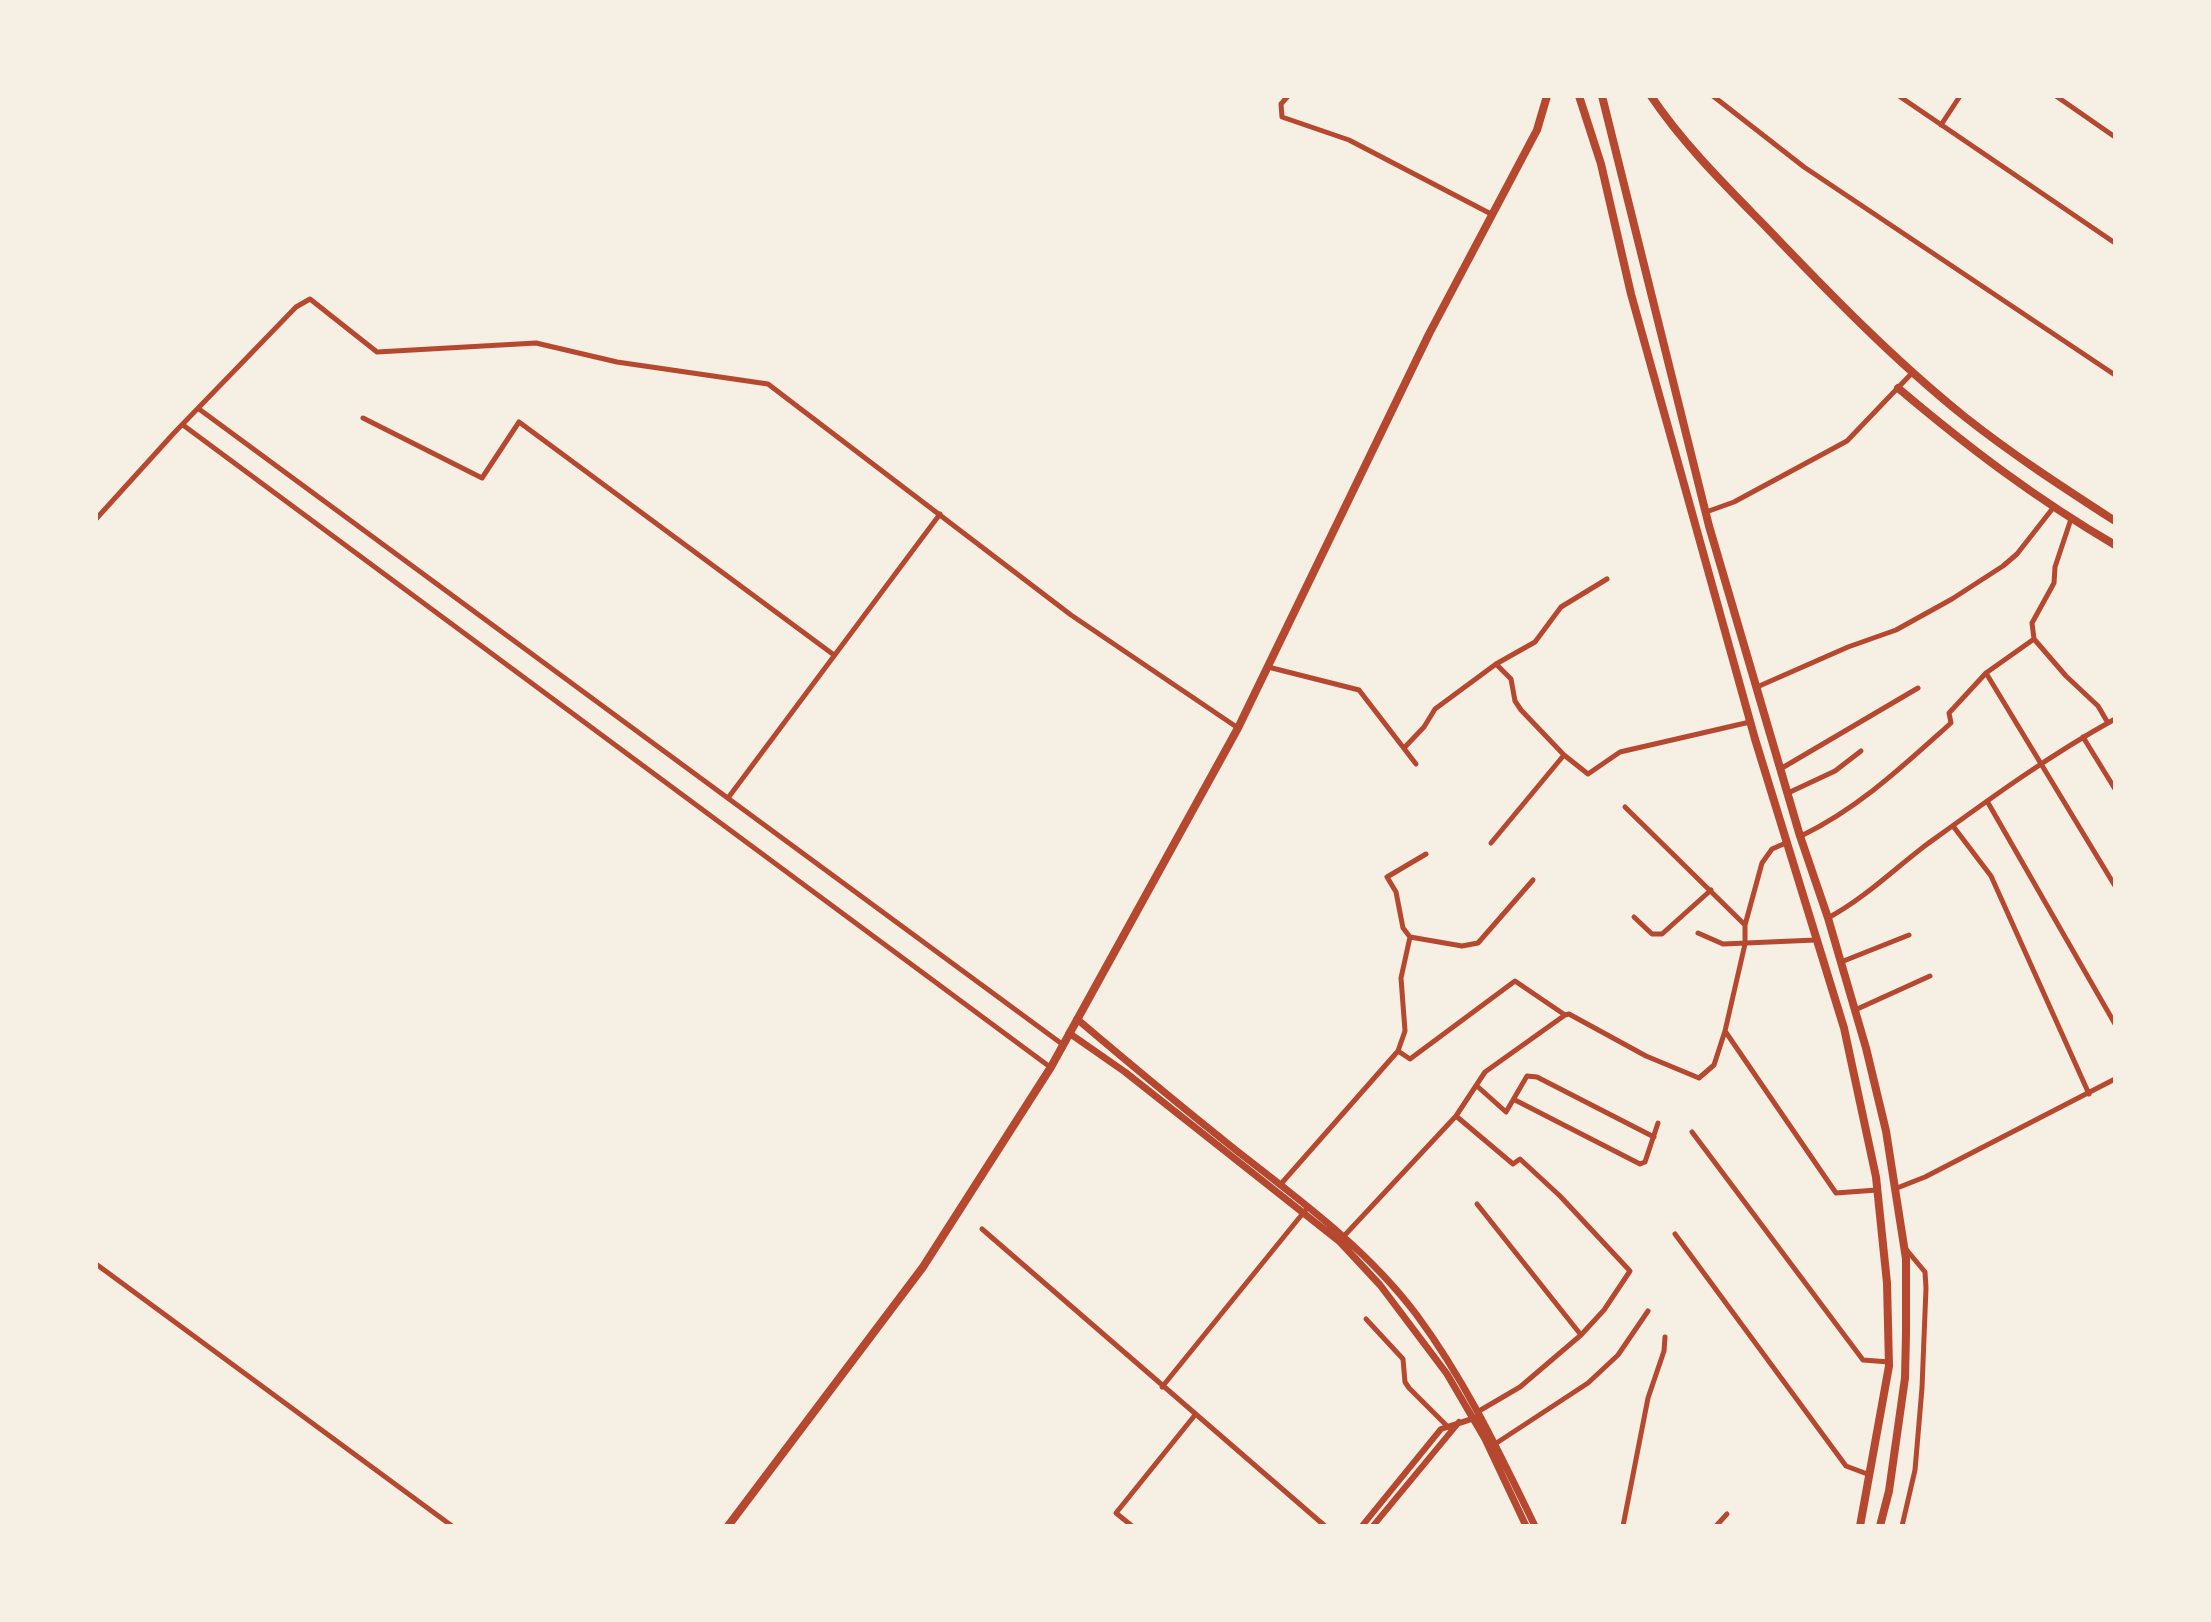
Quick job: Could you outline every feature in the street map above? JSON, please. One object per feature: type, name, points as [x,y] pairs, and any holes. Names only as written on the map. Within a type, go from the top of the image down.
[{"type":"main road","points":[[728,1526],[923,1267],[1051,1067],[1238,728],[1429,334],[1537,130],[1547,96]]},
{"type":"main road","points":[[1579,96],[1601,164],[1631,294],[1751,722],[1844,1028],[1878,1190],[1887,1283],[1889,1362],[1860,1526]]},
{"type":"main road","points":[[1602,96],[1705,512],[1800,836],[1841,962],[1886,1131],[1906,1259],[1905,1378],[1889,1491],[1880,1526]]},
{"type":"main road","points":[[1651,96],[1672,128],[1712,171],[1831,295],[1913,372],[2005,448],[2115,521]]},
{"type":"main road","points":[[1898,388],[1965,445],[2053,508],[2115,545]]},
{"type":"main road","points":[[1077,1019],[1280,1185],[1380,1285],[1478,1416],[1535,1526]]},
{"type":"main road","points":[[1069,1033],[1344,1236],[1414,1312],[1458,1375],[1526,1526]]},
{"type":"street","points":[[1288,96],[1281,104],[1282,117],[1349,140],[1493,215]]},
{"type":"street","points":[[1713,96],[1804,167],[2115,375]]},
{"type":"street","points":[[1899,96],[2115,243]]},
{"type":"street","points":[[1941,125],[1960,96]]},
{"type":"street","points":[[2056,96],[2115,137]]},
{"type":"street","points":[[96,519],[296,307],[310,299],[377,352],[536,343],[617,362],[768,384],[1071,615],[1238,728]]},
{"type":"street","points":[[1705,512],[1734,502],[1847,441],[1913,372]]},
{"type":"street","points":[[199,409],[1062,1044]]},
{"type":"street","points":[[363,418],[482,478],[519,422],[834,655]]},
{"type":"street","points":[[183,425],[1051,1067]]},
{"type":"street","points":[[1757,687],[1848,647],[1896,630],[1952,599],[2017,554],[2053,508]]},
{"type":"street","points":[[728,798],[940,514]]},
{"type":"street","points":[[2071,519],[2055,567],[2054,583],[2032,623],[2034,639],[2066,676],[2098,706],[2108,723]]},
{"type":"street","points":[[1404,748],[1424,727],[1435,709],[1496,664],[1535,642],[1561,607],[1607,579]]},
{"type":"street","points":[[1800,836],[1828,823],[1877,790],[1951,723],[1949,713],[1986,673],[2034,639]]},
{"type":"street","points":[[1496,664],[1511,679],[1515,701],[1521,710],[1564,755],[1588,774],[1620,752],[1751,722]]},
{"type":"street","points":[[1267,667],[1359,690],[1416,764]]},
{"type":"street","points":[[1986,673],[2115,886]]},
{"type":"street","points":[[1782,768],[1918,688]]},
{"type":"street","points":[[1828,918],[1852,905],[1953,826],[2041,763],[2115,719]]},
{"type":"street","points":[[2083,737],[2115,789]]},
{"type":"street","points":[[1788,793],[1835,771],[1861,751]]},
{"type":"street","points":[[1491,843],[1564,755]]},
{"type":"street","points":[[1987,801],[2115,1024]]},
{"type":"street","points":[[1625,807],[1745,925]]},
{"type":"street","points":[[1953,826],[1991,876],[2089,1094]]},
{"type":"street","points":[[1344,1236],[1456,1116],[1485,1072],[1565,1015],[1569,1014],[1646,1056],[1699,1078],[1714,1065],[1725,1031],[1745,944],[1745,925],[1762,863],[1772,849],[1788,842]]},
{"type":"street","points":[[1426,854],[1387,877],[1396,892],[1403,928],[1410,937],[1462,946],[1478,943],[1533,880]]},
{"type":"street","points":[[1634,917],[1652,934],[1662,934],[1711,890]]},
{"type":"street","points":[[1698,933],[1723,944],[1817,940]]},
{"type":"street","points":[[1841,962],[1909,935]]},
{"type":"street","points":[[1280,1185],[1398,1051],[1405,1031],[1401,978],[1410,937]]},
{"type":"street","points":[[1855,1010],[1930,976]]},
{"type":"street","points":[[1398,1051],[1410,1059],[1515,981],[1565,1015]]},
{"type":"street","points":[[1725,1031],[1836,1193],[1878,1190]]},
{"type":"street","points":[[1477,1086],[1506,1112],[1527,1076],[1537,1077],[1654,1137]]},
{"type":"street","points":[[1897,1188],[2115,1079]]},
{"type":"street","points":[[1515,1100],[1640,1164],[1645,1162],[1658,1123]]},
{"type":"street","points":[[1362,1526],[1449,1428],[1478,1416],[1520,1387],[1581,1335],[1604,1310],[1630,1271],[1560,1196],[1520,1159],[1513,1164],[1456,1116]]},
{"type":"street","points":[[1692,1132],[1863,1360],[1889,1362]]},
{"type":"street","points":[[1477,1204],[1581,1335]]},
{"type":"street","points":[[1162,1387],[1306,1210]]},
{"type":"street","points":[[982,1229],[1325,1526]]},
{"type":"street","points":[[1675,1234],[1846,1466],[1871,1475]]},
{"type":"street","points":[[1902,1526],[1915,1470],[1926,1288],[1925,1272],[1904,1247]]},
{"type":"street","points":[[96,1264],[452,1526]]},
{"type":"street","points":[[1495,1444],[1588,1383],[1618,1355],[1648,1311]]},
{"type":"street","points":[[1366,1319],[1403,1359],[1405,1382],[1409,1388],[1449,1428]]},
{"type":"street","points":[[1623,1526],[1648,1398],[1664,1351],[1665,1337]]},
{"type":"street","points":[[1132,1526],[1116,1513],[1195,1415]]},
{"type":"street","points":[[1373,1526],[1449,1428]]},
{"type":"street","points":[[1716,1526],[1727,1514]]}]
